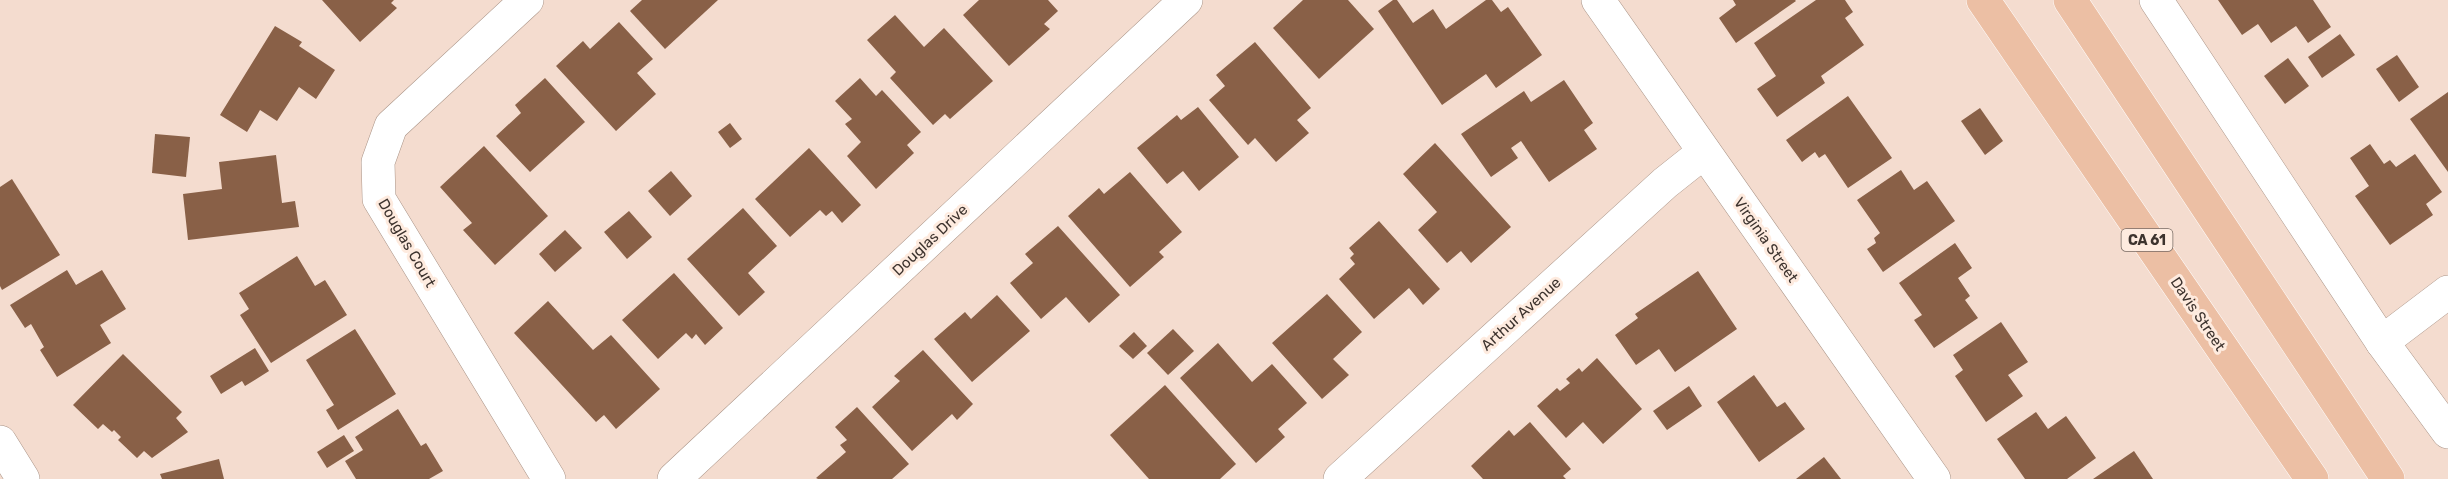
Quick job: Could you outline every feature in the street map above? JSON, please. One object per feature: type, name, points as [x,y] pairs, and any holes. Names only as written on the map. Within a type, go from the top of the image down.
[{"type":"main road","name":"Davis Street","points":[[1983,0],[2312,479]]},
{"type":"main road","points":[[2070,0],[2388,479]]},
{"type":"street","name":"Douglas Court","points":[[527,0],[391,126],[378,162],[379,199],[549,479]]},
{"type":"street","name":"Douglas Drive","points":[[674,479],[1186,0]]},
{"type":"street","name":"Virginia Street","points":[[1598,0],[1934,479]]},
{"type":"street","points":[[2156,0],[2382,342],[2448,432]]},
{"type":"street","name":"Arthur Avenue","points":[[1340,479],[1656,191],[1704,152]]},
{"type":"street","points":[[2382,342],[2448,292]]},
{"type":"street","points":[[0,442],[23,479]]},
{"type":"building","points":[[322,0],[394,0],[391,3],[397,8],[360,42]]},
{"type":"building","points":[[642,0],[718,0],[665,49],[630,11]]},
{"type":"building","points":[[979,0],[1048,0],[1058,11],[1044,24],[1050,29],[1009,66],[963,15]]},
{"type":"building","points":[[1303,0],[1348,0],[1374,29],[1319,79],[1273,28]]},
{"type":"building","points":[[1393,0],[1397,0],[1413,23],[1433,9],[1446,29],[1486,0],[1492,0],[1501,12],[1508,7],[1542,55],[1496,88],[1486,74],[1442,105],[1378,11]]},
{"type":"building","points":[[1733,0],[1796,1],[1736,43],[1719,18],[1736,5]]},
{"type":"building","points":[[1816,0],[1845,0],[1853,12],[1845,18],[1864,45],[1821,76],[1825,83],[1777,117],[1757,89],[1776,76],[1754,43]]},
{"type":"building","points":[[2218,0],[2313,0],[2331,27],[2308,43],[2296,26],[2271,43],[2258,24],[2242,35]]},
{"type":"building","points":[[895,15],[924,47],[944,28],[993,81],[950,119],[945,114],[933,125],[890,78],[896,72],[867,40]]},
{"type":"building","points":[[619,22],[653,59],[637,73],[656,94],[616,131],[556,66],[583,41],[590,49]]},
{"type":"building","points":[[275,26],[302,42],[299,46],[335,70],[316,99],[299,87],[277,121],[260,110],[247,132],[220,115]]},
{"type":"building","points":[[2340,34],[2355,55],[2322,78],[2308,57]]},
{"type":"building","points":[[1255,42],[1311,108],[1297,120],[1309,133],[1276,162],[1255,138],[1248,145],[1209,100],[1225,86],[1216,75]]},
{"type":"building","points":[[2397,55],[2419,87],[2399,102],[2376,69]]},
{"type":"building","points":[[2288,58],[2309,86],[2285,104],[2264,76]]},
{"type":"building","points":[[545,78],[585,122],[530,172],[496,136],[521,113],[515,105]]},
{"type":"building","points":[[860,78],[876,96],[882,90],[921,132],[907,145],[914,153],[876,189],[847,156],[861,142],[845,124],[852,119],[835,101]]},
{"type":"building","points":[[1564,80],[1593,123],[1584,130],[1597,149],[1549,182],[1521,141],[1511,148],[1518,158],[1491,177],[1461,134],[1524,91],[1531,102]]},
{"type":"building","points":[[2448,92],[2448,172],[2410,119]]},
{"type":"building","points":[[1848,96],[1892,158],[1848,188],[1825,154],[1819,158],[1815,152],[1802,162],[1786,140]]},
{"type":"building","points":[[1198,107],[1239,157],[1199,191],[1183,171],[1167,184],[1137,148],[1177,115],[1181,120]]},
{"type":"building","points":[[1980,108],[2003,141],[1985,155],[1961,121]]},
{"type":"building","points":[[730,123],[742,139],[730,148],[718,132]]},
{"type":"building","points":[[155,134],[190,137],[186,177],[152,173]]},
{"type":"building","points":[[1435,143],[1511,227],[1471,263],[1461,251],[1447,263],[1418,230],[1437,212],[1403,174]]},
{"type":"building","points":[[2370,144],[2384,164],[2390,160],[2396,167],[2415,154],[2442,192],[2426,204],[2433,215],[2390,245],[2355,196],[2369,186],[2350,158]]},
{"type":"building","points":[[484,146],[548,216],[495,265],[463,230],[472,223],[440,187]]},
{"type":"building","points":[[809,148],[861,205],[842,223],[832,211],[826,216],[820,210],[790,237],[755,199]]},
{"type":"building","points":[[276,155],[282,203],[295,201],[299,227],[188,240],[183,194],[222,189],[219,162]]},
{"type":"building","points":[[1901,170],[1914,190],[1927,181],[1955,221],[1883,272],[1867,249],[1876,243],[1874,238],[1880,233],[1857,200]]},
{"type":"building","points":[[671,171],[692,196],[670,216],[648,191]]},
{"type":"building","points":[[1130,172],[1182,232],[1159,252],[1164,257],[1130,287],[1068,216],[1099,188],[1104,194]]},
{"type":"building","points":[[12,179],[60,255],[2,290],[0,286],[0,187]]},
{"type":"building","points":[[743,208],[777,246],[748,273],[765,292],[739,316],[687,259]]},
{"type":"building","points":[[629,211],[652,237],[627,259],[604,232]]},
{"type":"building","points":[[1379,221],[1440,289],[1423,305],[1409,288],[1374,319],[1339,279],[1355,264],[1350,258],[1354,254],[1349,248]]},
{"type":"building","points":[[1058,226],[1120,295],[1089,323],[1066,297],[1041,319],[1010,283],[1033,263],[1025,254]]},
{"type":"building","points":[[565,230],[582,248],[555,272],[539,254]]},
{"type":"building","points":[[1955,243],[1972,268],[1958,278],[1970,296],[1965,300],[1978,318],[1934,348],[1914,320],[1922,315],[1899,283]]},
{"type":"building","points":[[297,256],[315,286],[325,280],[347,315],[271,363],[240,315],[249,309],[239,293]]},
{"type":"building","points":[[67,270],[76,285],[102,270],[126,309],[100,325],[111,343],[57,377],[40,350],[44,347],[31,324],[25,328],[10,305]]},
{"type":"building","points":[[1698,271],[1737,329],[1675,372],[1659,349],[1636,365],[1615,335],[1638,318],[1635,314]]},
{"type":"building","points":[[674,273],[723,328],[705,345],[696,334],[692,339],[686,333],[658,359],[622,320]]},
{"type":"building","points":[[1327,294],[1362,332],[1333,359],[1349,375],[1322,399],[1272,343]]},
{"type":"building","points":[[997,295],[1030,331],[972,382],[934,339],[965,312],[971,319]]},
{"type":"building","points":[[548,301],[593,350],[611,335],[660,389],[616,429],[604,415],[596,422],[514,333]]},
{"type":"building","points":[[2001,322],[2028,362],[2008,375],[2023,396],[1986,422],[1955,376],[1963,370],[1953,355]]},
{"type":"building","points":[[355,329],[396,394],[338,430],[326,410],[334,405],[306,360]]},
{"type":"building","points":[[1173,329],[1194,351],[1168,375],[1147,353]]},
{"type":"building","points":[[1134,332],[1147,346],[1133,359],[1119,346]]},
{"type":"building","points":[[1218,343],[1252,382],[1272,364],[1307,403],[1278,429],[1285,437],[1256,463],[1180,378]]},
{"type":"building","points":[[255,348],[269,371],[245,386],[242,381],[221,394],[210,376]]},
{"type":"building","points":[[923,350],[973,404],[957,420],[952,414],[912,451],[872,407],[900,381],[894,376]]},
{"type":"building","points":[[123,354],[182,412],[176,418],[188,432],[152,458],[144,451],[137,458],[118,440],[121,437],[114,430],[112,432],[103,424],[98,429],[73,405]]},
{"type":"building","points":[[1597,358],[1642,409],[1603,444],[1583,422],[1566,438],[1537,406],[1557,388],[1560,391],[1570,383],[1566,379],[1579,368],[1582,372]]},
{"type":"building","points":[[1754,375],[1777,407],[1785,402],[1805,429],[1759,462],[1717,402]]},
{"type":"building","points":[[1165,385],[1236,464],[1220,479],[1149,479],[1110,435]]},
{"type":"building","points":[[1689,386],[1702,406],[1667,430],[1653,411]]},
{"type":"building","points":[[857,407],[909,464],[892,479],[816,478],[846,452],[840,445],[847,440],[835,427]]},
{"type":"building","points":[[398,409],[421,446],[426,443],[443,471],[429,479],[356,479],[345,461],[363,450],[355,437]]},
{"type":"building","points":[[2036,412],[2048,429],[2066,416],[2096,458],[2067,479],[2025,479],[1997,439]]},
{"type":"building","points":[[1530,422],[1571,469],[1563,476],[1566,479],[1483,479],[1471,466],[1509,430],[1514,436]]},
{"type":"building","points":[[344,435],[354,451],[327,468],[317,452]]},
{"type":"building","points":[[2134,451],[2153,479],[2093,479]]},
{"type":"building","points":[[1824,457],[1841,479],[1796,479]]},
{"type":"building","points":[[219,459],[224,479],[162,479],[160,474]]}]
